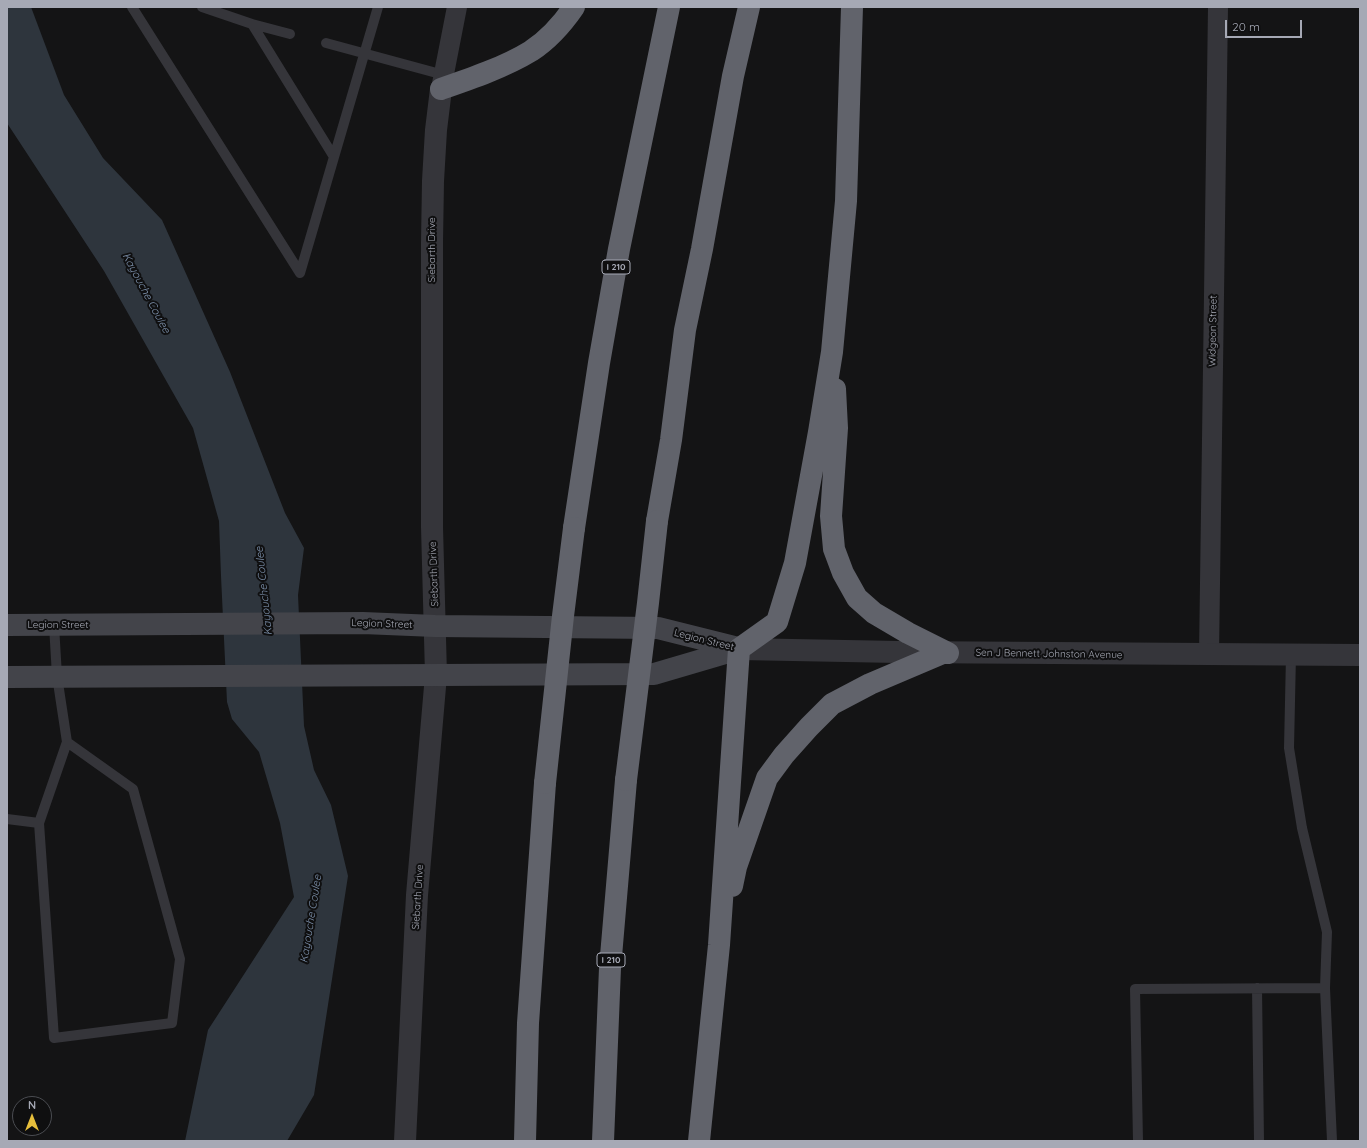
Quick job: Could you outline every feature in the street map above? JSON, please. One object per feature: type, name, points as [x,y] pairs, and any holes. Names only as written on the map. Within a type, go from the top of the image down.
[{"type":"highway","points":[[442,82],[481,75],[531,50],[549,36],[567,17],[574,7]]},
{"type":"highway","name":"I 210","points":[[525,1141],[528,1023],[545,783],[574,528],[599,363],[619,249],[669,7]]},
{"type":"highway","name":"I 210","points":[[603,1141],[610,968],[626,780],[657,521],[671,440],[685,330],[702,249],[733,76],[749,7]]},
{"type":"highway","points":[[699,1141],[719,946],[739,649],[777,622],[795,563],[832,352],[846,202],[852,7]]},
{"type":"highway","points":[[832,352],[837,428],[831,516],[834,549],[843,574],[858,598],[874,613],[945,652]]},
{"type":"highway","points":[[719,946],[736,867],[767,778],[784,755],[832,704],[870,684],[945,652]]},
{"type":"main road","name":"Legion Street","points":[[7,625],[363,623],[435,626],[658,628],[739,649]]},
{"type":"main road","name":"Legion Street","points":[[7,677],[654,674],[739,649]]},
{"type":"street","name":"Siebarth Drive","points":[[405,1141],[417,895],[436,675],[432,527],[432,242],[434,152],[442,82],[458,7]]},
{"type":"street","name":"Widgeon Street","points":[[1209,655],[1218,7]]},
{"type":"street","name":"Sen J Bennett Johnston Avenue","points":[[739,649],[1209,655],[1360,655]]},
{"type":"lane","points":[[132,7],[300,273],[378,7]]},
{"type":"lane","points":[[202,7],[252,24],[290,34]]},
{"type":"lane","points":[[252,24],[334,157]]},
{"type":"lane","points":[[326,43],[364,54],[442,82]]},
{"type":"lane","points":[[54,625],[57,676],[67,742],[39,823],[54,1038],[172,1023],[180,959],[133,789],[67,742]]},
{"type":"lane","points":[[1291,655],[1290,748],[1302,828],[1328,932],[1324,988],[1332,1141]]},
{"type":"lane","points":[[7,819],[39,823]]},
{"type":"lane","points":[[1257,988],[1259,1141]]},
{"type":"lane","points":[[1138,1141],[1136,989],[1324,988]]},
{"type":"water","name":"Kayouche Coulee","points":[[7,7],[31,7],[64,95],[103,158],[162,220],[230,372],[285,513],[304,548],[298,595],[304,726],[314,770],[331,805],[348,876],[314,1095],[287,1141],[185,1141],[208,1030],[294,897],[280,823],[259,752],[232,719],[227,702],[219,521],[193,428],[104,271],[7,123]]}]
